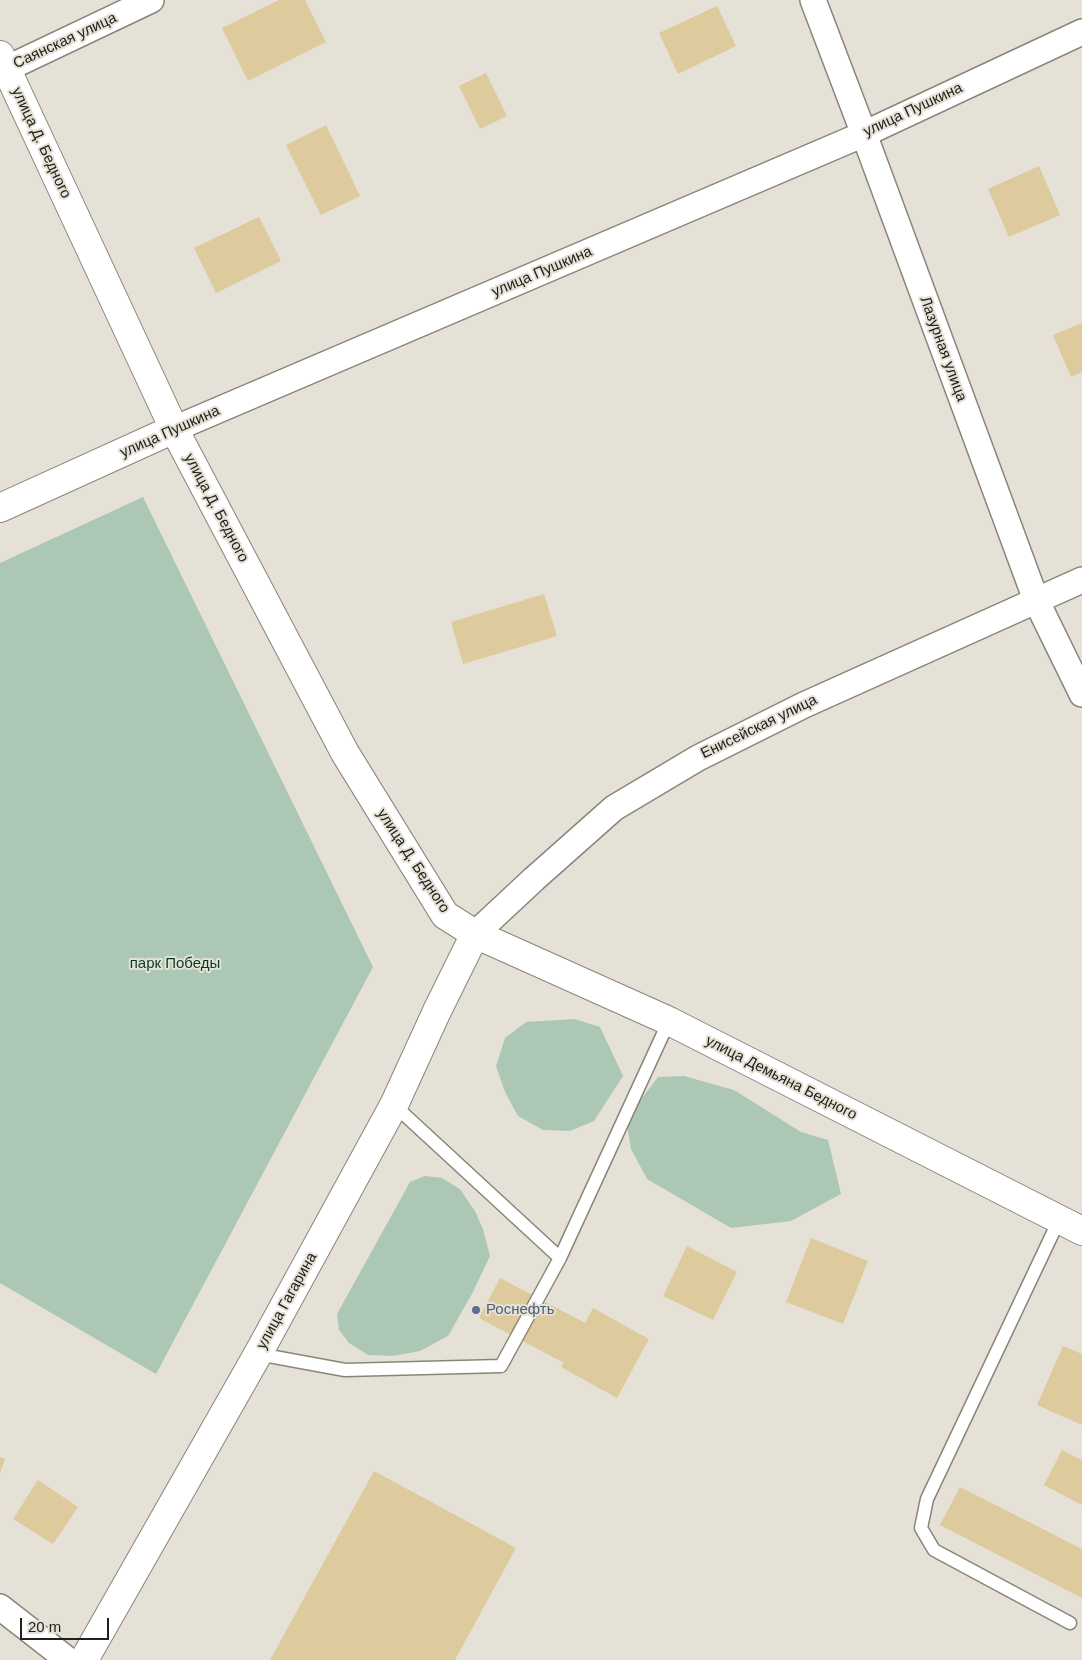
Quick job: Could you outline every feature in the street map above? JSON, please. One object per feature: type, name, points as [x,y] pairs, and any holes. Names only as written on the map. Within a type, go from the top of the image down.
[{"type":"street","name":"Саянская улица","points":[[3,62],[151,0]]},
{"type":"street","name":"Лазурная улица","points":[[813,0],[1036,600],[1082,694]]},
{"type":"street","name":"улица Пушкина","points":[[0,508],[174,429],[864,134],[1082,32]]},
{"type":"street","name":"улица Д. Бедного","points":[[3,62],[174,429],[344,753],[446,914],[475,934]]},
{"type":"street","name":"Енисейская улица","points":[[475,934],[614,808],[698,758],[804,704],[1082,580]]},
{"type":"street","name":"улица Демьяна Бедного","points":[[475,934],[669,1021],[1070,1226]]},
{"type":"street","name":"улица Гагарина","points":[[84,1660],[258,1354],[394,1105],[475,934]]},
{"type":"street","points":[[0,1608],[68,1660]]},
{"type":"lane","points":[[258,1354],[344,1370],[501,1366],[560,1258],[669,1021]]},
{"type":"lane","points":[[394,1105],[560,1258]]},
{"type":"lane","points":[[1070,1226],[927,1499],[920,1528],[934,1550],[1070,1623]]},
{"type":"green space","name":"парк Победы","points":[[143,497],[373,967],[156,1374],[0,1283],[0,563]]},
{"type":"green space","points":[[575,1019],[600,1027],[623,1076],[594,1121],[570,1131],[543,1130],[518,1116],[505,1092],[496,1066],[505,1038],[526,1022]]},
{"type":"green space","points":[[684,1076],[734,1090],[801,1132],[828,1140],[841,1194],[791,1221],[731,1228],[647,1179],[631,1149],[626,1119],[658,1077]]},
{"type":"green space","points":[[425,1176],[442,1178],[460,1189],[475,1211],[483,1229],[490,1256],[473,1292],[448,1336],[420,1351],[392,1356],[368,1355],[349,1343],[339,1330],[337,1314],[410,1182]]},
{"type":"building","points":[[279,0],[305,0],[326,42],[248,81],[222,28]]},
{"type":"building","points":[[717,6],[736,46],[678,74],[659,33]]},
{"type":"building","points":[[486,73],[507,116],[480,129],[459,86]]},
{"type":"building","points":[[326,125],[360,196],[321,215],[286,145]]},
{"type":"building","points":[[1039,166],[1060,215],[1009,237],[988,189]]},
{"type":"building","points":[[259,217],[281,261],[216,293],[194,248]]},
{"type":"building","points":[[1082,323],[1082,372],[1071,377],[1053,335]]},
{"type":"building","points":[[544,594],[557,636],[463,664],[451,622]]},
{"type":"building","points":[[811,1238],[868,1261],[843,1324],[786,1302]]},
{"type":"building","points":[[687,1246],[737,1272],[713,1320],[663,1296]]},
{"type":"building","points":[[500,1278],[585,1323],[593,1308],[649,1339],[617,1398],[561,1367],[564,1363],[479,1318]]},
{"type":"building","points":[[1063,1346],[1082,1354],[1082,1425],[1037,1405]]},
{"type":"building","points":[[1062,1450],[1082,1460],[1082,1505],[1044,1485]]},
{"type":"building","points":[[0,1457],[5,1459],[0,1473]]},
{"type":"building","points":[[374,1471],[516,1548],[455,1660],[270,1660]]},
{"type":"building","points":[[38,1480],[78,1507],[53,1544],[13,1519]]},
{"type":"building","points":[[960,1487],[1082,1549],[1082,1598],[940,1525]]},
{"type":"place","name":"Роснефть","points":[[476,1310]]}]
